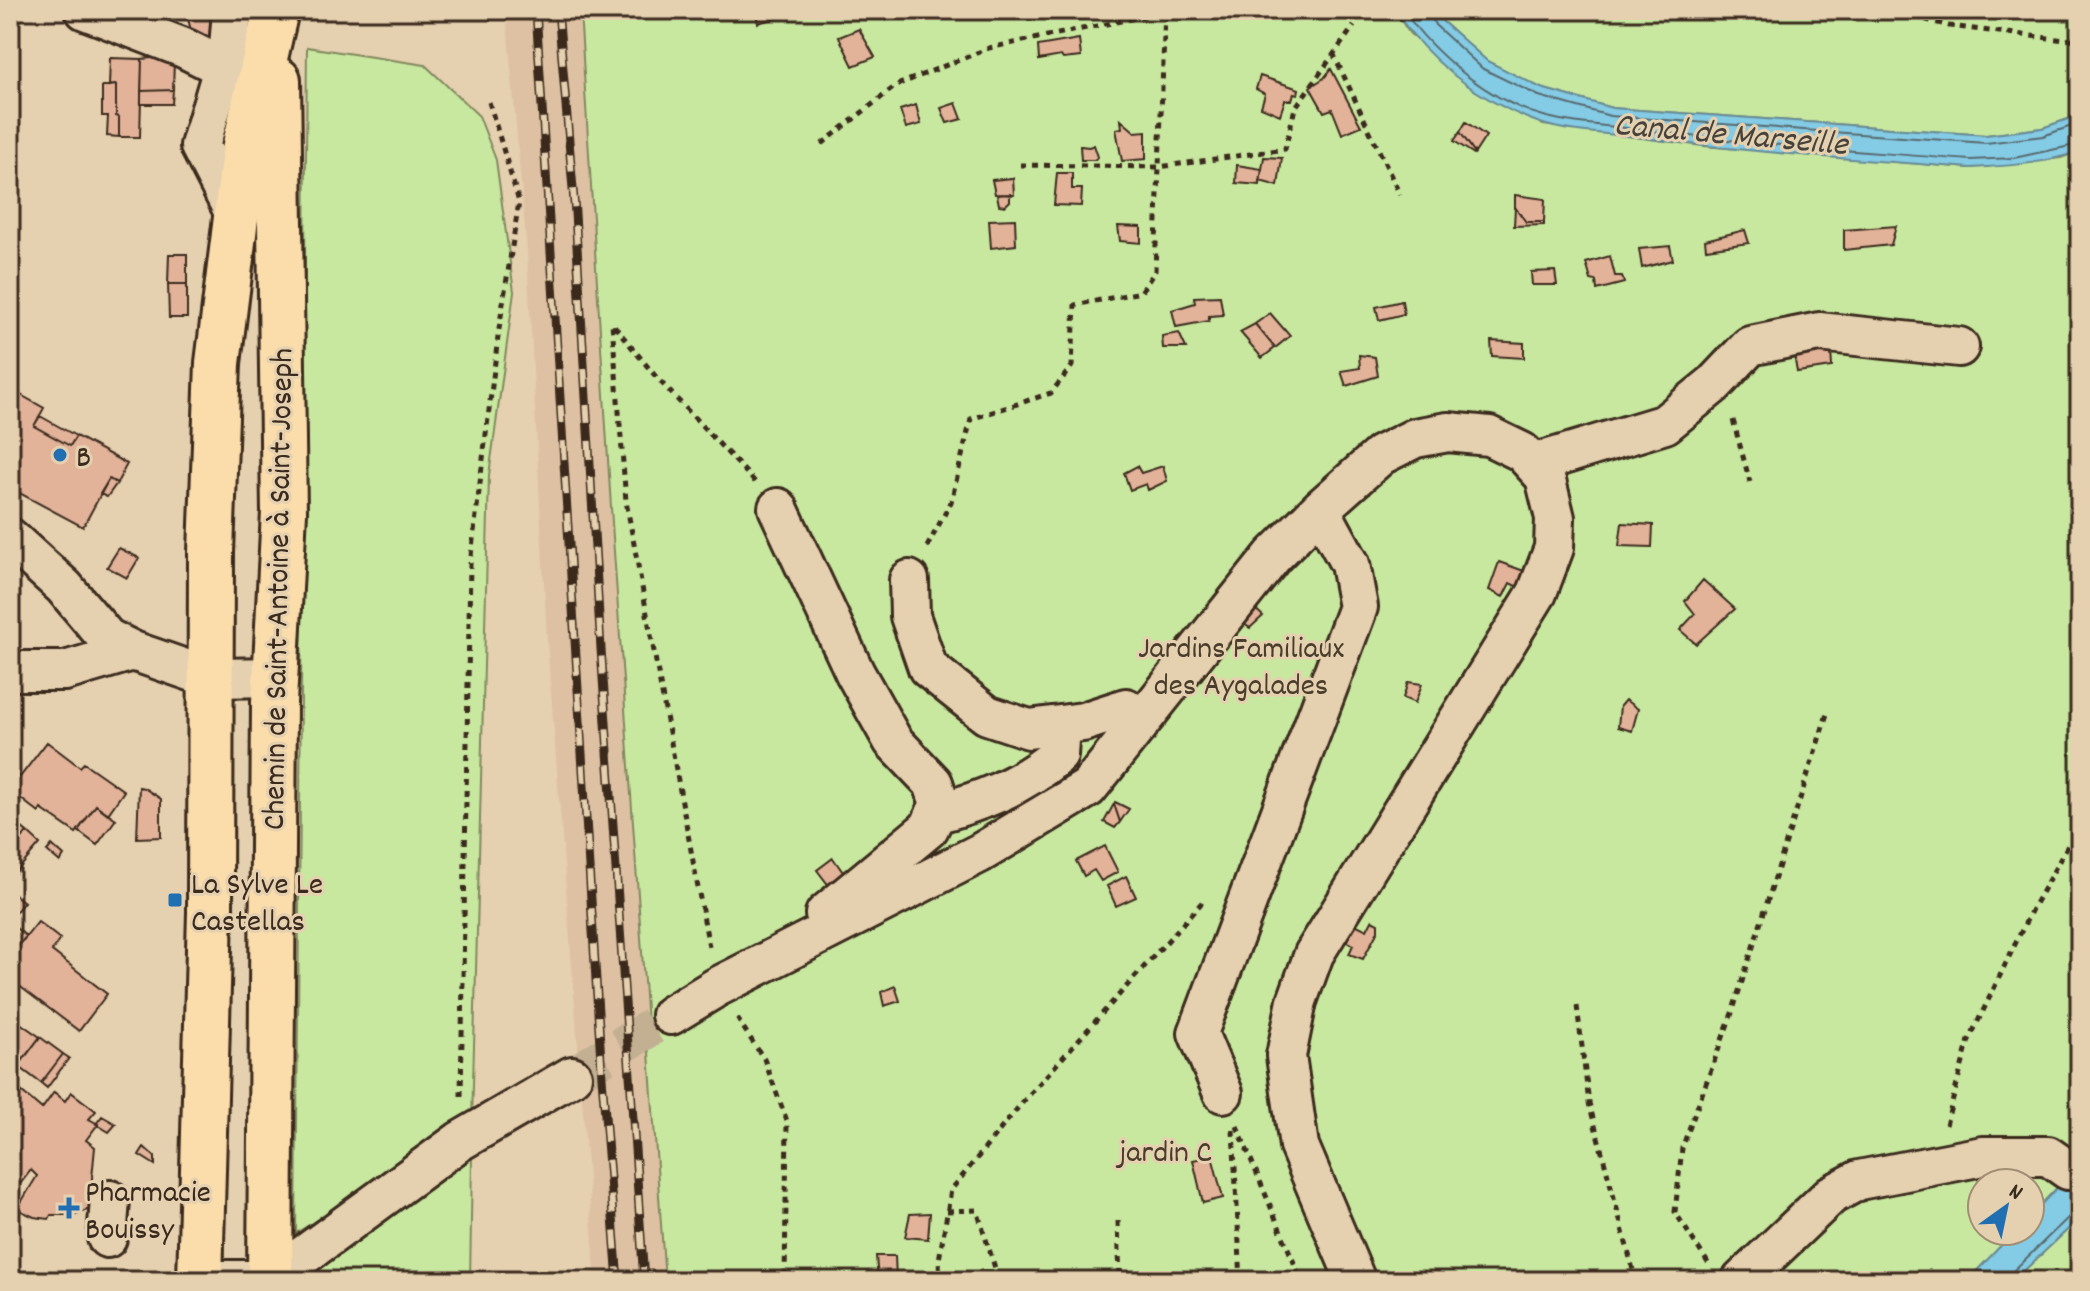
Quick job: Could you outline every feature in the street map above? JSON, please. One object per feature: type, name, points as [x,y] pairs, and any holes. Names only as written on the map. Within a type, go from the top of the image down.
[{"type":"main road","name":"Chemin de Saint-Antoine à Saint-Joseph","points":[[200,1281],[210,912],[211,552],[218,363],[253,81],[276,10]]},
{"type":"main road","name":"Chemin de Saint-Antoine à Saint-Joseph","points":[[270,1281],[276,677],[284,512],[253,81],[284,10]]},
{"type":"street","points":[[85,10],[184,48],[253,81]]},
{"type":"street","name":"Chemin de Saint-Antoine à Saint-Joseph","points":[[232,10],[229,48],[253,81]]},
{"type":"street","points":[[1533,464],[1665,424],[1722,376],[1750,346],[1819,332],[1959,347]]},
{"type":"street","points":[[671,1015],[717,987],[980,853],[1088,788],[1273,556],[1381,455],[1415,438],[1448,432],[1489,436],[1522,452],[1545,477],[1555,518],[1554,548],[1537,593],[1314,954],[1297,1001],[1286,1056],[1299,1146],[1356,1281]]},
{"type":"street","points":[[770,960],[929,828],[940,804],[933,783],[893,741],[855,673],[778,508]]},
{"type":"street","points":[[1223,1093],[1198,1033],[1358,607],[1350,564],[1320,509]]},
{"type":"street","points":[[10,538],[64,587],[107,638],[133,651],[211,678],[276,677]]},
{"type":"street","points":[[909,580],[910,616],[928,668],[987,715],[1029,729],[1083,722],[1126,708],[1139,725]]},
{"type":"street","points":[[10,671],[65,671],[133,651]]},
{"type":"street","points":[[935,814],[973,804],[1031,777],[1058,755],[1060,725]]},
{"type":"street","points":[[200,1281],[270,1281],[460,1141],[572,1076]]},
{"type":"street","points":[[1727,1275],[1831,1195],[1859,1180],[1983,1156],[2048,1156],[2068,1170]]},
{"type":"street","points":[[107,1238],[110,1200]]},
{"type":"path","points":[[1890,10],[1949,26],[2065,40],[2080,38]]},
{"type":"path","points":[[822,144],[897,85],[989,48],[1165,11],[1155,271],[1141,292],[1075,305],[1072,366],[1051,393],[971,419],[951,502],[909,580]]},
{"type":"path","points":[[1020,165],[1159,167],[1285,149],[1295,108],[1354,26]]},
{"type":"path","points":[[1333,53],[1400,195]]},
{"type":"path","points":[[460,1141],[470,564],[499,329],[519,202],[489,102]]},
{"type":"path","points":[[778,508],[657,378],[612,323],[626,501],[717,987],[764,1059],[787,1121],[785,1281]]},
{"type":"path","points":[[1722,376],[1750,482]]},
{"type":"path","points":[[1727,1275],[1675,1212],[1682,1148],[1736,998],[1827,714]]},
{"type":"path","points":[[1936,1165],[1969,1040],[2032,909],[2080,824]]},
{"type":"path","points":[[940,1281],[939,1260],[951,1190],[1021,1104],[1212,892]]},
{"type":"path","points":[[1577,1006],[1589,1103],[1636,1281]]},
{"type":"path","points":[[1241,1281],[1232,1113],[1299,1281]]},
{"type":"path","points":[[947,1211],[977,1210],[999,1281]]},
{"type":"path","points":[[1118,1221],[1120,1281]]},
{"type":"path","points":[[2072,1281],[2080,1275]]},
{"type":"shaded area","points":[[506,10],[580,10],[665,1281],[596,1281],[547,639],[527,251]]},
{"type":"green space","name":"Jardins Familiaux des Aygalades","points":[[580,10],[1394,10],[1410,34],[1543,125],[1703,146],[1970,168],[2061,158],[2080,151],[2080,1164],[2046,1199],[2046,1167],[1966,1167],[1966,1247],[2000,1247],[1967,1281],[665,1281]]},
{"type":"green space","points":[[1434,10],[2080,10],[2080,115],[2042,128],[1986,135],[1612,108],[1541,88],[1487,61]]},
{"type":"green space","points":[[307,47],[425,65],[479,116],[496,160],[514,292],[489,475],[472,1122],[296,1233]]},
{"type":"green space","points":[[472,1156],[470,1281],[301,1281],[301,1274]]},
{"type":"green space","points":[[2080,1218],[2080,1281],[2013,1281]]},
{"type":"water","name":"Canal de Marseille","points":[[1394,10],[1434,10],[1487,61],[1541,88],[1612,108],[1986,135],[2042,128],[2080,115],[2080,151],[2039,162],[1970,168],[1761,151],[1562,129],[1518,114],[1476,92],[1423,47]]},
{"type":"water","points":[[2080,1164],[2080,1218],[2013,1281],[1967,1281],[2000,1247],[2046,1247],[2046,1199]]},
{"type":"building","points":[[186,10],[213,10],[219,41],[204,41],[191,31]]},
{"type":"building","points":[[755,10],[788,10],[775,13],[776,18],[758,23]]},
{"type":"building","points":[[1248,10],[1277,10],[1276,15]]},
{"type":"building","points":[[859,29],[875,57],[853,66],[839,37]]},
{"type":"building","points":[[1079,39],[1081,57],[1063,59],[1061,56],[1039,60],[1038,46]]},
{"type":"building","points":[[151,52],[174,60],[173,90],[141,91],[142,59],[151,58]]},
{"type":"building","points":[[110,58],[142,59],[140,137],[119,137],[116,85],[109,86]]},
{"type":"building","points":[[1331,69],[1361,126],[1342,134],[1332,109],[1324,112],[1310,87]]},
{"type":"building","points":[[1260,76],[1299,89],[1292,100],[1285,100],[1280,115],[1261,107],[1265,94],[1256,89]]},
{"type":"building","points":[[116,85],[119,137],[107,136],[108,116],[102,116],[102,86]]},
{"type":"building","points":[[173,90],[172,104],[141,104],[141,91]]},
{"type":"building","points":[[956,103],[962,119],[947,123],[941,108]]},
{"type":"building","points":[[916,105],[921,124],[906,128],[900,110]]},
{"type":"building","points":[[1121,120],[1135,132],[1146,131],[1146,159],[1122,161],[1116,129],[1122,128]]},
{"type":"building","points":[[1466,122],[1486,136],[1475,153],[1460,132]]},
{"type":"building","points":[[1460,132],[1475,153],[1474,154],[1454,141]]},
{"type":"building","points":[[1094,145],[1098,157],[1081,160],[1080,146]]},
{"type":"building","points":[[1264,157],[1282,158],[1278,186],[1260,181]]},
{"type":"building","points":[[1237,165],[1262,169],[1260,185],[1236,183]]},
{"type":"building","points":[[1057,173],[1072,173],[1072,189],[1082,189],[1081,206],[1054,205]]},
{"type":"building","points":[[1013,178],[1014,195],[995,194],[992,180]]},
{"type":"building","points":[[1010,194],[1010,201],[1005,206],[999,205],[997,195]]},
{"type":"building","points":[[1515,195],[1545,199],[1544,222],[1526,222],[1515,207]]},
{"type":"building","points":[[1515,207],[1526,222],[1544,222],[1544,225],[1514,226]]},
{"type":"building","points":[[1015,219],[1016,245],[991,248],[989,220]]},
{"type":"building","points":[[1118,226],[1141,227],[1141,243],[1120,241]]},
{"type":"building","points":[[1896,226],[1891,245],[1844,250],[1844,230]]},
{"type":"building","points":[[1745,230],[1749,243],[1706,249],[1705,240]]},
{"type":"building","points":[[1670,246],[1673,260],[1642,268],[1639,249]]},
{"type":"building","points":[[169,254],[187,254],[187,284],[168,284]]},
{"type":"building","points":[[1610,256],[1615,276],[1622,276],[1624,283],[1597,290],[1596,281],[1591,280],[1586,263]]},
{"type":"building","points":[[1555,271],[1557,285],[1532,285],[1531,272]]},
{"type":"building","points":[[168,284],[187,284],[187,318],[169,318]]},
{"type":"building","points":[[1220,296],[1223,315],[1209,316],[1209,321],[1176,327],[1172,310],[1195,303],[1194,297]]},
{"type":"building","points":[[1402,301],[1404,314],[1379,320],[1376,307]]},
{"type":"building","points":[[1270,313],[1290,336],[1275,348],[1255,324]]},
{"type":"building","points":[[1255,324],[1275,348],[1262,358],[1240,332]]},
{"type":"building","points":[[1179,333],[1186,348],[1163,348],[1162,336]]},
{"type":"building","points":[[1491,341],[1524,343],[1524,358],[1492,356]]},
{"type":"building","points":[[1831,350],[1832,367],[1797,372],[1794,355]]},
{"type":"building","points":[[1359,355],[1375,357],[1378,376],[1346,386],[1341,371],[1360,368]]},
{"type":"building","name":"B","points":[[10,389],[44,408],[34,426],[70,446],[76,436],[127,464],[117,483],[109,479],[83,527],[10,488]]},
{"type":"building","points":[[40,416],[76,436],[70,446],[34,426]]},
{"type":"building","points":[[1137,466],[1141,473],[1163,466],[1167,481],[1148,490],[1146,484],[1130,490],[1124,473]]},
{"type":"building","points":[[109,479],[117,483],[107,497],[100,494]]},
{"type":"building","points":[[1622,523],[1653,525],[1652,547],[1619,546]]},
{"type":"building","points":[[119,548],[139,558],[127,578],[107,567]]},
{"type":"building","points":[[1499,562],[1524,571],[1520,588],[1510,583],[1503,597],[1489,590]]},
{"type":"building","points":[[1703,580],[1735,609],[1696,644],[1680,630],[1695,614],[1685,601]]},
{"type":"building","points":[[1252,606],[1263,616],[1250,628],[1241,622]]},
{"type":"building","points":[[1408,682],[1422,684],[1415,703],[1403,698]]},
{"type":"building","points":[[1625,700],[1638,709],[1632,731],[1618,727],[1620,706]]},
{"type":"building","points":[[47,742],[80,767],[84,763],[124,791],[108,814],[96,805],[76,833],[41,809],[39,813],[10,790],[11,770],[20,777]]},
{"type":"building","points":[[139,787],[161,799],[161,837],[137,838]]},
{"type":"building","points":[[1114,804],[1129,809],[1120,822]]},
{"type":"building","points":[[1114,804],[1120,822],[1115,828],[1104,822]]},
{"type":"building","points":[[96,805],[116,819],[97,845],[78,831]]},
{"type":"building","points":[[10,818],[27,832],[10,853]]},
{"type":"building","points":[[27,832],[40,844],[10,879],[10,853]]},
{"type":"building","points":[[52,845],[64,856],[60,862],[47,851]]},
{"type":"building","points":[[1105,846],[1118,872],[1101,881],[1094,870],[1084,876],[1076,861]]},
{"type":"building","points":[[833,858],[845,875],[830,887],[817,870]]},
{"type":"building","points":[[1126,876],[1136,897],[1116,906],[1107,886]]},
{"type":"building","points":[[10,891],[24,902],[10,919]]},
{"type":"building","points":[[1372,920],[1378,923],[1378,931],[1363,959],[1349,954],[1353,945],[1343,940],[1353,923],[1367,930]]},
{"type":"building","points":[[38,922],[60,939],[52,951],[107,994],[79,1031],[10,979],[10,957]]},
{"type":"building","points":[[12,925],[26,936],[10,957],[10,928]]},
{"type":"building","points":[[895,986],[900,1001],[884,1006],[881,992]]},
{"type":"building","points":[[10,1015],[20,1023],[10,1036]]},
{"type":"building","points":[[20,1023],[40,1037],[20,1064],[10,1056],[10,1036]]},
{"type":"building","points":[[40,1037],[63,1054],[41,1083],[18,1066]]},
{"type":"building","points":[[63,1054],[69,1058],[47,1088],[41,1083]]},
{"type":"building","points":[[10,1056],[20,1064],[14,1071],[10,1068]]},
{"type":"building","points":[[21,1091],[42,1109],[54,1092],[65,1101],[71,1092],[96,1111],[89,1119],[98,1124],[86,1140],[95,1147],[89,1209],[76,1215],[51,1215],[49,1219],[34,1217],[17,1209],[37,1176],[31,1170],[10,1197],[10,1106]]},
{"type":"building","points":[[102,1116],[116,1124],[109,1132],[96,1124]]},
{"type":"building","points":[[144,1147],[155,1157],[155,1165],[139,1155]]},
{"type":"building","points":[[1212,1156],[1223,1198],[1203,1203],[1193,1160]]},
{"type":"building","points":[[930,1213],[928,1239],[905,1237],[910,1214]]},
{"type":"building","points":[[876,1256],[895,1256],[896,1279],[878,1281]]},
{"type":"tunnel","points":[[572,1076],[671,1015]]},
{"type":"railway","points":[[536,10],[602,1077],[618,1281]]},
{"type":"railway","points":[[558,10],[575,213],[644,1281]]},
{"type":"place","name":"B","points":[[60,455]]},
{"type":"place","name":"La Sylve Le Castellas","points":[[175,900]]},
{"type":"place","name":"Pharmacie Bouissy","points":[[69,1208]]},
{"type":"park label","name":"jardin C","points":[[1165,1150]]}]
